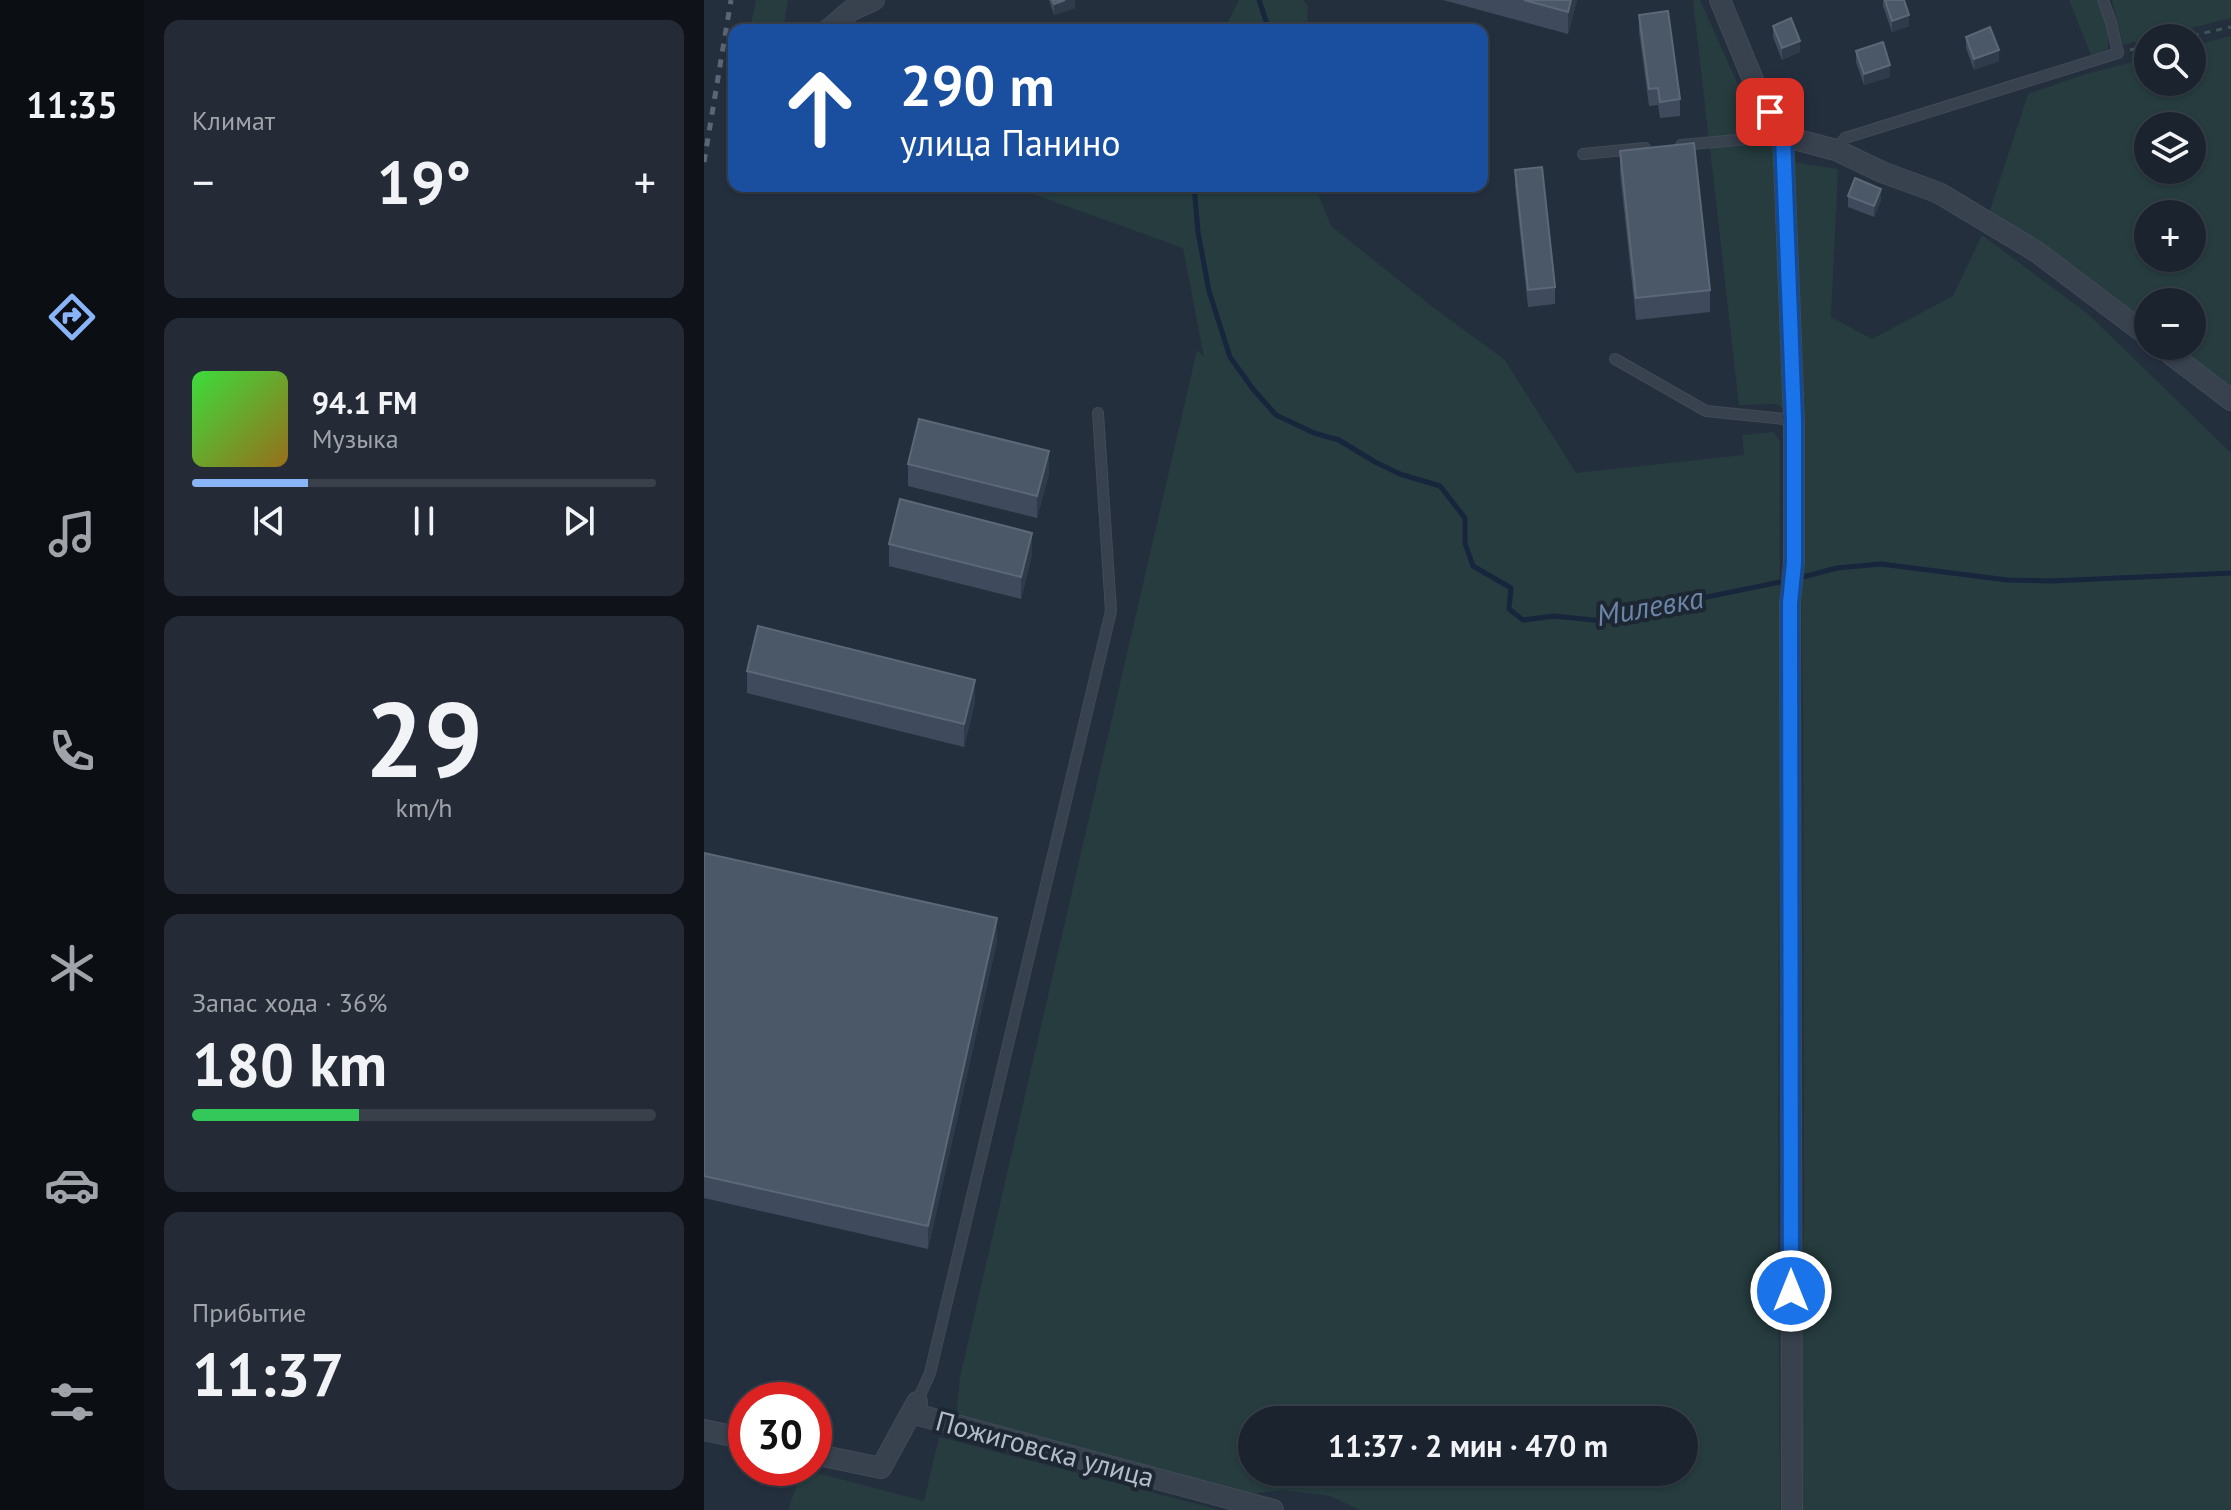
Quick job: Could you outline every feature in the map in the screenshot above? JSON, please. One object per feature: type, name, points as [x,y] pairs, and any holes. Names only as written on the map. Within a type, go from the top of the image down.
[{"type":"street","points":[[835,24],[850,11],[874,0]]},
{"type":"street","points":[[1720,0],[1756,87],[1783,136],[1794,420],[1794,563],[1790,603],[1792,1510]]},
{"type":"street","points":[[1783,136],[1836,150],[1882,172],[1939,193],[2025,245],[2134,325]]},
{"type":"street","points":[[2178,360],[2231,400]]},
{"type":"street","points":[[832,1458],[881,1468],[914,1407]]},
{"type":"street","name":"Пожиговска улица","points":[[914,1407],[969,1430],[1273,1510]]},
{"type":"street","points":[[704,1430],[728,1435]]},
{"type":"lane","points":[[1836,150],[1845,138],[2118,53],[2103,0]]},
{"type":"lane","points":[[1675,146],[1783,136]]},
{"type":"lane","points":[[1583,154],[1660,147]]},
{"type":"lane","points":[[1615,359],[1706,411],[1794,420]]},
{"type":"lane","points":[[914,1407],[930,1373],[1111,611],[1098,413]]},
{"type":"path","points":[[2206,32],[2231,27]]},
{"type":"path","points":[[2118,53],[2134,49]]},
{"type":"green space","points":[[756,0],[788,0],[784,24],[751,24]]},
{"type":"green space","points":[[1239,0],[1303,0],[1308,6],[1307,24],[1227,24]]},
{"type":"green space","points":[[1693,0],[1700,0],[1754,120],[1791,162],[1838,169],[1831,317],[1872,339],[1953,296],[1982,235],[2088,314],[2231,453],[2231,1510],[1796,1510],[1794,1462],[1804,1221],[1803,705],[1798,416],[1776,404],[1739,405]]},
{"type":"green space","points":[[2069,0],[2099,0],[2108,24],[2108,49],[2091,55]]},
{"type":"green space","points":[[2112,0],[2231,0],[2231,18],[2206,24],[2134,24],[2134,42],[2123,45]]},
{"type":"green space","points":[[2231,36],[2231,391],[2193,360],[2206,360],[2206,288],[2134,288],[2134,313],[2033,237],[1989,213],[2028,94],[2134,62],[2134,96],[2206,96],[2206,42]]},
{"type":"green space","points":[[1027,192],[1317,192],[1331,226],[1505,360],[1576,473],[1744,455],[1742,435],[1774,432],[1780,442],[1780,1510],[1360,1510],[1330,1496],[1283,1490],[1242,1495],[1076,1447],[956,1418],[960,1377],[1197,350],[1204,357],[1183,248]]},
{"type":"green space","points":[[939,1437],[1220,1510],[788,1510],[796,1486],[832,1486],[832,1477],[924,1501]]},
{"type":"building","points":[[1524,0],[1571,0],[1568,12]]},
{"type":"building","points":[[1885,0],[1904,0],[1909,15],[1892,21]]},
{"type":"building","points":[[1668,11],[1680,99],[1660,102],[1658,88],[1649,89],[1639,15]]},
{"type":"building","points":[[1791,18],[1800,41],[1782,48],[1773,26]]},
{"type":"building","points":[[1990,27],[1999,50],[1974,59],[1966,37]]},
{"type":"building","points":[[1883,42],[1890,65],[1864,74],[1856,51]]},
{"type":"building","points":[[1694,143],[1710,290],[1636,298],[1620,151]]},
{"type":"building","points":[[1542,167],[1555,287],[1528,290],[1515,170]]},
{"type":"building","points":[[1855,178],[1881,189],[1874,206],[1848,196]]},
{"type":"building","points":[[919,419],[1049,451],[1037,496],[908,464]]},
{"type":"building","points":[[900,499],[1032,533],[1021,577],[889,544]]},
{"type":"building","points":[[758,626],[975,680],[964,724],[747,671]]},
{"type":"building","points":[[704,853],[997,918],[928,1226],[704,1176]]},
{"type":"waterway","name":"Милевка","points":[[1259,0],[1267,24]]},
{"type":"waterway","name":"Милевка","points":[[1195,192],[1209,291],[1230,357],[1253,389],[1276,415],[1314,433],[1339,440],[1400,474],[1440,486],[1465,518],[1465,543],[1473,566],[1511,588],[1509,609],[1523,620],[1554,616],[1603,621],[1785,581]]},
{"type":"waterway","name":"Милевка","points":[[1799,578],[1837,568],[1881,564],[2007,580],[2231,573]]},
{"type":"railway","points":[[704,162],[731,0]]},
{"type":"route","points":[[1770,112],[1783,136],[1794,420],[1794,563],[1790,603],[1791,1291]]}]
